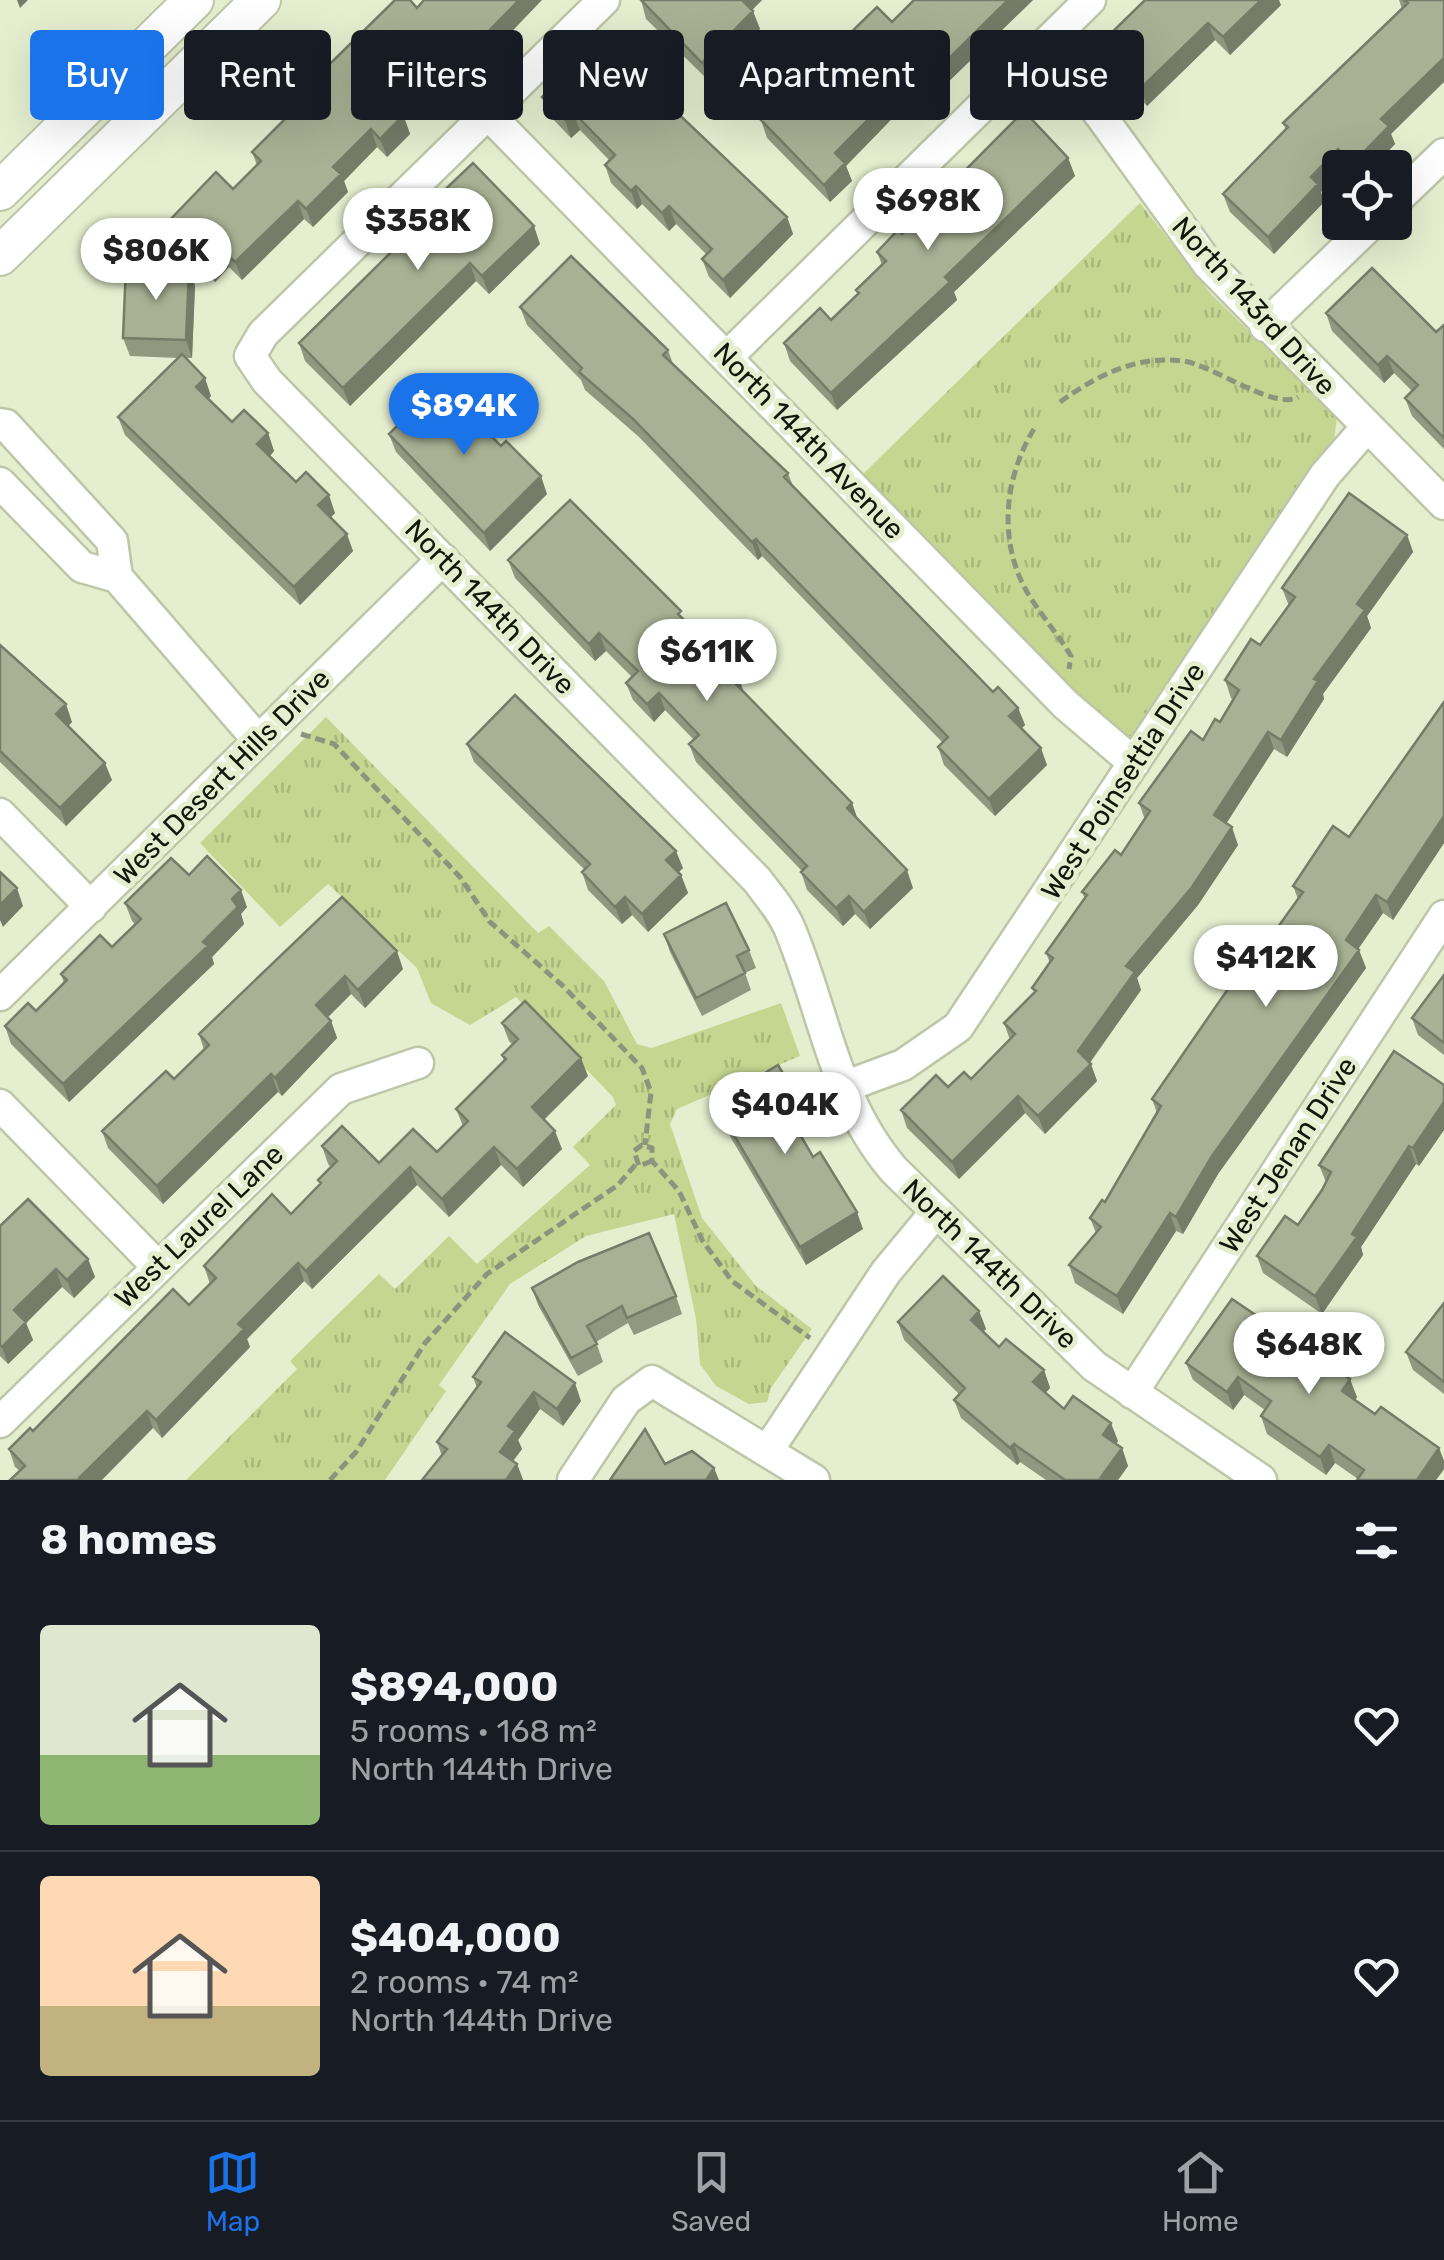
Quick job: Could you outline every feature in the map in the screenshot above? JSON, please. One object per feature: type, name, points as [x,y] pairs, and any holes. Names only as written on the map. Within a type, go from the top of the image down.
[{"type":"main road","points":[[0,191],[194,0]]},
{"type":"main road","points":[[0,256],[261,0]]},
{"type":"street","points":[[523,80],[604,0]]},
{"type":"street","points":[[1059,30],[1090,0]]},
{"type":"street","points":[[728,356],[970,118]]},
{"type":"street","name":"North 144th Drive","points":[[482,120],[263,334],[250,356],[268,381],[757,880],[790,929],[841,1088],[869,1142],[935,1213],[1066,1340],[1132,1393],[1260,1480]]},
{"type":"street","name":"North 144th Avenue","points":[[494,120],[1066,705],[1134,763]]},
{"type":"street","name":"North 143rd Drive","points":[[1104,120],[1208,264],[1444,504]]},
{"type":"street","points":[[1412,185],[1444,154]]},
{"type":"street","points":[[1265,326],[1353,240]]},
{"type":"street","points":[[0,424],[6,424],[112,541],[118,577],[258,740]]},
{"type":"street","name":"West Poinsettia Drive","points":[[841,1088],[903,1065],[958,1027],[1324,475],[1366,428]]},
{"type":"street","points":[[42,463],[5,488],[82,567],[118,577]]},
{"type":"street","name":"West Desert Hills Drive","points":[[0,995],[442,558]]},
{"type":"street","points":[[0,814],[91,907]]},
{"type":"street","name":"West Jenan Drive","points":[[1132,1393],[1444,916]]},
{"type":"street","name":"West Laurel Lane","points":[[0,1422],[341,1089],[418,1063]]},
{"type":"street","points":[[0,1105],[158,1266]]},
{"type":"street","points":[[768,1450],[886,1272],[935,1213]]},
{"type":"street","points":[[573,1480],[626,1400],[652,1381],[814,1480]]},
{"type":"path","points":[[1060,402],[1121,367],[1170,360],[1220,373],[1282,401],[1298,397]]},
{"type":"path","points":[[1034,429],[1010,485],[1008,541],[1024,587],[1070,656],[1067,671]]},
{"type":"path","points":[[294,732],[334,744],[460,876],[490,922],[564,986],[642,1068],[651,1092],[645,1145]]},
{"type":"path","points":[[636,1164],[646,1166],[652,1161],[654,1151],[645,1145]]},
{"type":"path","points":[[330,1480],[356,1452],[425,1343],[487,1274],[618,1186],[636,1164],[634,1150],[645,1145]]},
{"type":"path","points":[[652,1161],[679,1191],[702,1240],[732,1282],[810,1338]]},
{"type":"green space","points":[[1140,203],[1211,294],[1337,417],[1334,440],[1138,735],[1116,738],[863,474]]},
{"type":"green space","points":[[326,717],[538,933],[549,926],[604,981],[637,1044],[652,1048],[781,1003],[800,1056],[677,1109],[670,1124],[702,1218],[756,1286],[812,1329],[771,1388],[767,1402],[749,1404],[716,1386],[700,1364],[696,1319],[674,1214],[586,1236],[510,1284],[439,1385],[446,1391],[385,1480],[186,1480],[297,1369],[290,1361],[379,1274],[395,1289],[449,1236],[477,1264],[590,1165],[573,1147],[616,1105],[613,1097],[516,997],[470,1025],[431,1003],[417,968],[328,884],[280,927],[200,843]]},
{"type":"building","points":[[395,0],[410,0],[417,8],[424,0],[519,0],[490,30],[364,30]]},
{"type":"building","points":[[641,0],[742,0],[753,11],[734,30],[704,30],[702,63],[684,44],[684,30],[670,30]]},
{"type":"building","points":[[914,0],[1008,0],[978,30],[970,30],[970,37],[950,57],[950,30],[853,30],[877,7],[892,22]]},
{"type":"building","points":[[1145,0],[1261,0],[1223,37],[1208,23],[1144,85],[1144,30],[1114,30]]},
{"type":"building","points":[[1404,0],[1444,0],[1444,58],[1381,119],[1389,126],[1366,150],[1322,150],[1322,166],[1311,177],[1318,184],[1268,237],[1223,194],[1288,127],[1283,123],[1408,3]]},
{"type":"building","points":[[351,43],[351,120],[399,120],[380,139],[371,129],[333,167],[341,174],[306,209],[298,201],[235,262],[223,250],[209,264],[167,223],[216,172],[233,189],[261,161],[252,152],[284,120],[331,120],[331,63]]},
{"type":"building","points":[[684,119],[787,217],[723,280],[702,259],[712,249],[669,206],[662,213],[636,186],[631,191],[605,165],[615,155],[581,120]]},
{"type":"building","points":[[761,120],[868,120],[835,153],[845,163],[824,185]]},
{"type":"building","points":[[1015,120],[1032,120],[1068,158],[945,277],[950,282],[831,393],[784,343],[820,308],[831,320],[886,261],[877,252],[898,230],[902,234]]},
{"type":"building","points":[[473,163],[534,226],[482,276],[470,263],[343,388],[299,343],[440,204],[435,199]]},
{"type":"building","points":[[571,256],[668,350],[663,355],[788,473],[784,477],[993,692],[998,687],[1018,708],[1009,716],[1041,748],[989,799],[938,747],[948,737],[756,539],[752,542],[633,419],[579,372],[582,368],[520,307]]},
{"type":"building","points":[[126,266],[189,268],[186,340],[123,338]]},
{"type":"building","points":[[1372,268],[1436,332],[1444,325],[1444,438],[1405,398],[1418,385],[1387,356],[1378,365],[1326,313]]},
{"type":"building","points":[[182,354],[205,378],[196,387],[232,422],[244,410],[268,433],[257,444],[296,482],[306,472],[329,495],[318,505],[347,534],[294,587],[118,417]]},
{"type":"building","points":[[439,384],[501,446],[506,441],[541,476],[484,533],[389,434]]},
{"type":"building","points":[[1349,493],[1407,535],[1357,604],[1365,610],[1314,679],[1318,681],[1281,740],[1268,732],[1214,815],[1232,827],[1192,887],[1126,966],[1135,972],[1078,1051],[1091,1064],[1038,1116],[1018,1096],[952,1162],[901,1110],[936,1075],[948,1087],[964,1072],[971,1079],[1015,1034],[1004,1023],[1036,991],[1032,988],[1053,958],[1046,953],[1087,895],[1082,892],[1115,850],[1121,855],[1150,811],[1139,803],[1191,731],[1203,740],[1215,719],[1220,722],[1239,690],[1225,680],[1251,639],[1260,645],[1295,597],[1282,588]]},
{"type":"building","points":[[570,500],[681,611],[678,614],[738,675],[732,680],[852,803],[847,808],[907,870],[864,912],[849,896],[836,908],[801,872],[807,866],[689,744],[699,735],[659,693],[647,704],[626,683],[638,671],[599,633],[589,644],[508,560]]},
{"type":"building","points":[[0,645],[66,704],[56,714],[105,763],[60,808],[0,751]]},
{"type":"building","points":[[515,695],[676,851],[666,860],[681,875],[642,914],[625,897],[615,907],[582,872],[590,864],[467,744]]},
{"type":"building","points":[[1444,702],[1444,816],[1387,902],[1376,895],[1346,940],[1359,950],[1212,1156],[1176,1217],[1170,1213],[1117,1296],[1069,1265],[1101,1227],[1090,1218],[1102,1200],[1105,1202],[1161,1106],[1152,1099],[1241,970],[1245,973],[1303,892],[1293,886],[1333,826],[1349,837]]},
{"type":"building","points":[[207,856],[241,890],[232,899],[238,907],[203,942],[208,946],[63,1084],[5,1026],[28,1003],[36,1011],[67,980],[61,974],[100,935],[112,947],[141,919],[125,903],[171,858],[189,875]]},
{"type":"building","points":[[0,872],[17,888],[0,905]]},
{"type":"building","points":[[342,897],[397,951],[358,990],[345,976],[316,1005],[331,1021],[157,1186],[102,1131],[166,1071],[174,1079],[209,1045],[199,1034]]},
{"type":"building","points":[[726,903],[749,950],[737,956],[745,973],[696,998],[664,934]]},
{"type":"building","points":[[1444,975],[1444,1043],[1412,1018]]},
{"type":"building","points":[[525,1001],[581,1058],[532,1107],[555,1131],[517,1169],[494,1147],[442,1199],[410,1167],[306,1271],[298,1263],[238,1324],[244,1329],[156,1420],[147,1411],[81,1480],[10,1480],[25,1466],[9,1449],[30,1428],[33,1431],[173,1289],[189,1305],[216,1278],[204,1266],[272,1194],[291,1214],[321,1183],[318,1180],[337,1161],[322,1146],[342,1126],[379,1163],[413,1129],[437,1152],[468,1121],[456,1109],[506,1059],[502,1055],[518,1039],[502,1023]]},
{"type":"building","points":[[1394,1051],[1444,1085],[1444,1102],[1413,1148],[1409,1146],[1352,1234],[1357,1237],[1315,1296],[1257,1256],[1285,1216],[1298,1225],[1322,1190],[1331,1172],[1319,1165]]},
{"type":"building","points":[[778,1065],[801,1104],[787,1112],[813,1157],[820,1152],[857,1212],[800,1247],[715,1103]]},
{"type":"building","points":[[28,1199],[88,1259],[67,1280],[56,1269],[14,1310],[26,1322],[2,1347],[0,1226]]},
{"type":"building","points":[[649,1233],[676,1296],[627,1318],[622,1306],[587,1326],[597,1344],[571,1358],[532,1288],[578,1262]]},
{"type":"building","points":[[943,1276],[979,1311],[971,1320],[999,1347],[1006,1339],[1044,1370],[1033,1382],[1064,1409],[1073,1396],[1111,1423],[1103,1435],[1122,1448],[1099,1480],[1065,1480],[1014,1444],[1010,1448],[954,1400],[965,1388],[898,1322]]},
{"type":"building","points":[[1232,1299],[1350,1379],[1342,1391],[1375,1414],[1381,1407],[1439,1448],[1417,1480],[1357,1480],[1364,1470],[1329,1445],[1320,1457],[1261,1416],[1271,1401],[1238,1377],[1227,1392],[1186,1363]]},
{"type":"building","points":[[1444,1303],[1444,1382],[1406,1352]]},
{"type":"building","points":[[505,1332],[575,1383],[557,1409],[534,1392],[508,1426],[515,1431],[500,1452],[517,1464],[506,1480],[422,1480],[447,1449],[437,1442],[481,1382],[473,1377]]},
{"type":"building","points":[[645,1429],[665,1464],[692,1451],[714,1468],[706,1480],[610,1480]]}]
